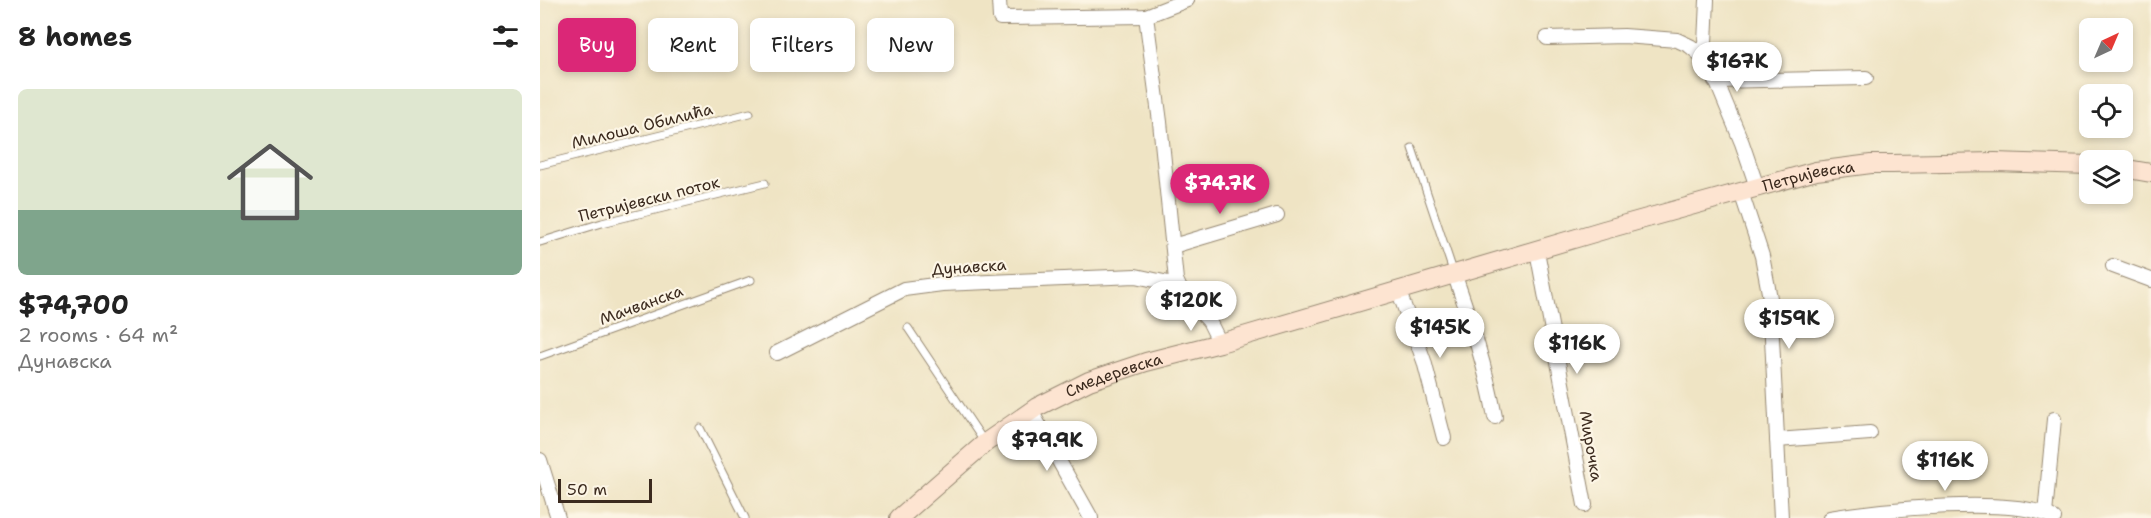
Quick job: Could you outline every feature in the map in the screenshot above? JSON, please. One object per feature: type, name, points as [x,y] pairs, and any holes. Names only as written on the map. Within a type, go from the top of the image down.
[{"type":"main road","name":"Петријевска","points":[[1537,251],[1816,171],[1871,164],[1995,162],[2079,165]]},
{"type":"main road","points":[[2133,170],[2151,173]]},
{"type":"main road","name":"Смедеревска","points":[[907,515],[984,443],[1031,411],[1075,387],[1146,362],[1221,344],[1537,251]]},
{"type":"street","points":[[999,0],[1000,18],[1146,16],[1187,0]]},
{"type":"street","points":[[1707,0],[1705,43],[1708,61],[1742,143],[1768,286],[1781,518]]},
{"type":"street","points":[[1146,16],[1178,285],[1182,293],[1209,321],[1221,344]]},
{"type":"street","points":[[1547,38],[1576,35],[1677,40],[1690,46],[1708,61]]},
{"type":"street","points":[[1715,81],[1866,78]]},
{"type":"street","points":[[1173,246],[1277,215]]},
{"type":"street","name":"Мирочка","points":[[1537,251],[1585,505]]},
{"type":"street","points":[[2113,266],[2151,280]]},
{"type":"street","name":"Дунавска","points":[[777,353],[904,289],[942,284],[1136,276],[1178,285]]},
{"type":"street","points":[[1455,276],[1479,346],[1495,417]]},
{"type":"street","points":[[1399,292],[1424,361],[1444,438]]},
{"type":"street","points":[[1031,411],[1091,518]]},
{"type":"street","points":[[1830,518],[1869,511],[1972,506],[2012,508],[2050,516],[2054,419]]},
{"type":"street","points":[[1777,440],[1870,433]]},
{"type":"street","points":[[541,467],[558,518]]},
{"type":"lane","name":"Милоша Обилића","points":[[540,165],[750,113]]},
{"type":"lane","points":[[1412,148],[1455,276]]},
{"type":"lane","name":"Петријевски поток","points":[[540,242],[612,221],[765,183]]},
{"type":"lane","name":"Мачванска","points":[[540,356],[751,280]]},
{"type":"lane","points":[[908,328],[984,443]]},
{"type":"lane","points":[[700,428],[746,518]]}]
